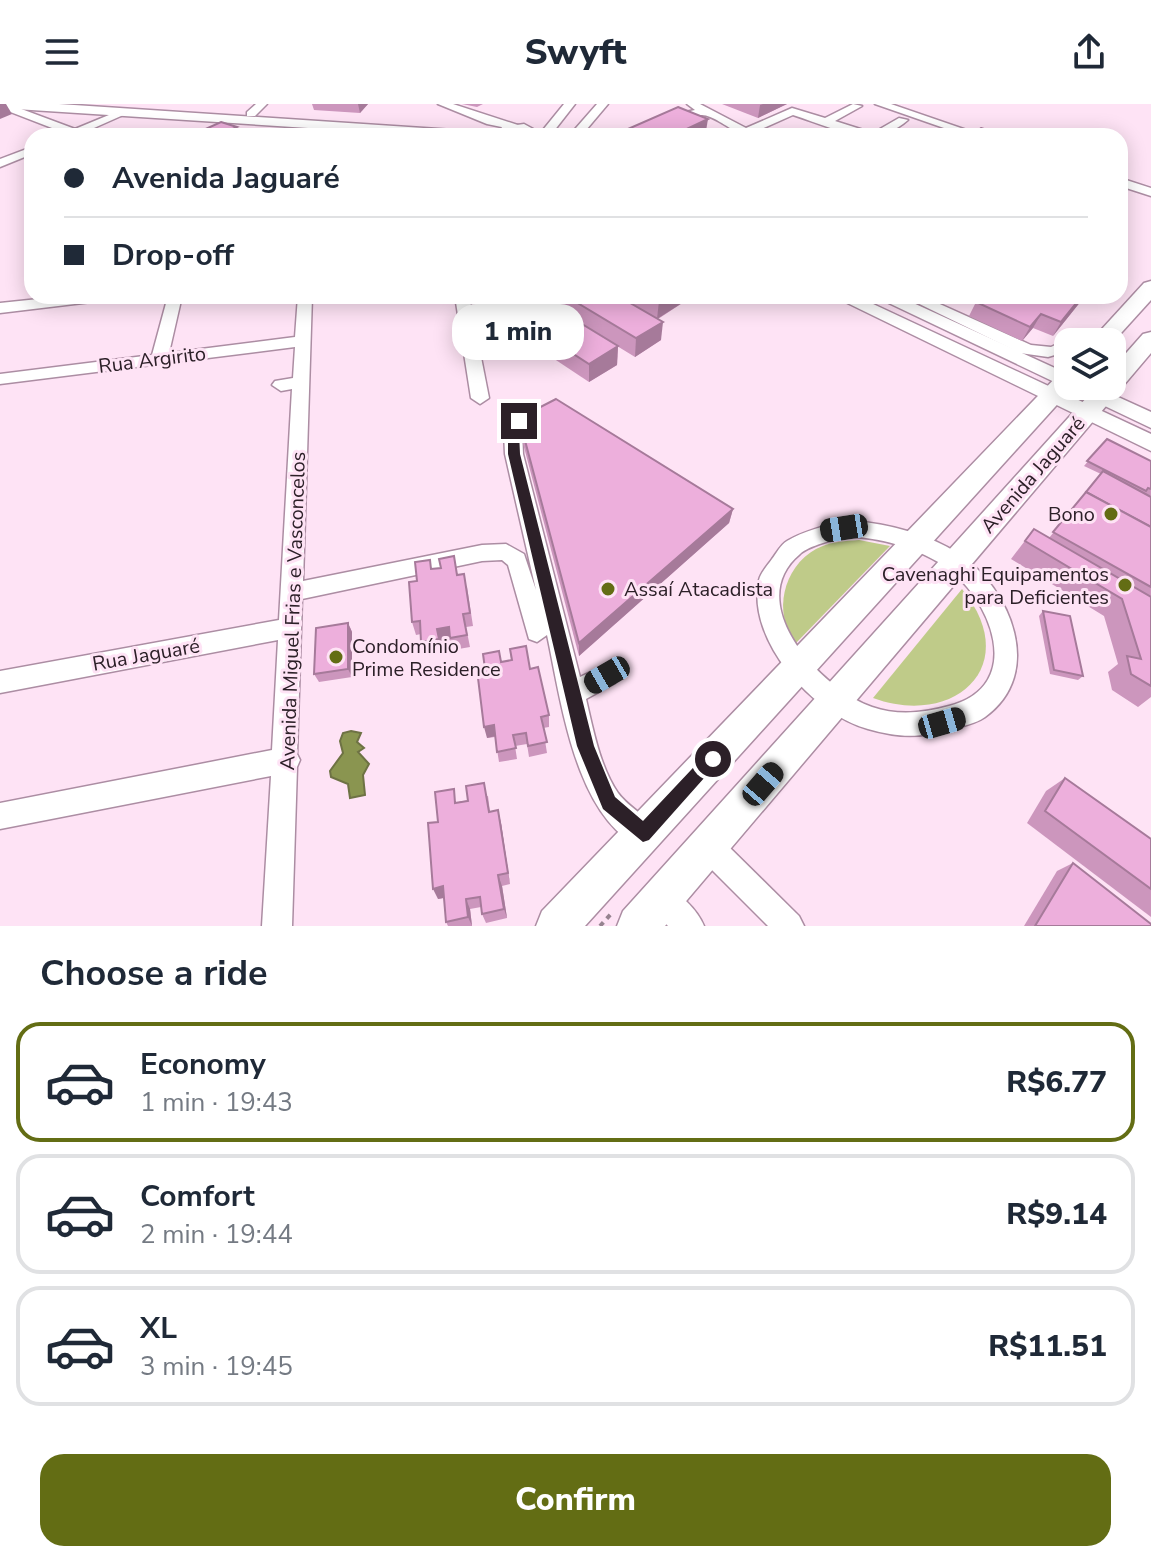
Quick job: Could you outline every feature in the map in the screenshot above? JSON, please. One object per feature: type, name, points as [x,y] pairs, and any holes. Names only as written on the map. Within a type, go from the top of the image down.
[{"type":"highway","points":[[1114,328],[1151,287]]},
{"type":"highway","name":"Avenida Jaguaré","points":[[1126,368],[1151,339]]},
{"type":"highway","name":"Avenida Jaguaré","points":[[557,926],[1054,397]]},
{"type":"highway","name":"Avenida Jaguaré","points":[[650,913],[1098,400]]},
{"type":"main road","points":[[0,104],[134,108],[469,128]]},
{"type":"main road","points":[[91,104],[305,128]]},
{"type":"main road","points":[[459,127],[469,115]]},
{"type":"main road","points":[[862,304],[1054,380]]},
{"type":"main road","points":[[899,304],[1054,379]]},
{"type":"main road","points":[[1107,400],[1151,443]]},
{"type":"main road","points":[[1111,400],[1151,421]]},
{"type":"street","points":[[251,114],[262,104]]},
{"type":"street","points":[[443,104],[507,128]]},
{"type":"street","points":[[535,128],[558,120],[570,104]]},
{"type":"street","points":[[582,128],[603,104]]},
{"type":"street","points":[[691,104],[730,128]]},
{"type":"street","points":[[880,104],[954,128]]},
{"type":"street","points":[[827,121],[857,106]]},
{"type":"street","points":[[23,107],[63,128]]},
{"type":"street","points":[[91,128],[134,108]]},
{"type":"street","points":[[754,128],[792,111],[848,128]]},
{"type":"street","points":[[645,128],[666,119],[702,112]]},
{"type":"street","points":[[535,128],[558,120]]},
{"type":"street","points":[[888,128],[903,120]]},
{"type":"street","points":[[0,163],[24,153]]},
{"type":"street","points":[[1128,184],[1151,192]]},
{"type":"street","points":[[1128,194],[1136,187]]},
{"type":"street","points":[[0,308],[36,304]]},
{"type":"street","points":[[159,359],[173,304]]},
{"type":"street","name":"Avenida Miguel Frias e Vasconcelos","points":[[277,926],[293,592],[292,384],[304,341],[305,304]]},
{"type":"street","points":[[463,304],[480,398]]},
{"type":"street","points":[[928,304],[1026,349],[1045,354],[1054,352]]},
{"type":"street","name":"Rua Argirito","points":[[0,379],[304,341]]},
{"type":"street","points":[[519,421],[513,432],[514,454],[596,779],[609,803],[643,834]]},
{"type":"street","points":[[844,528],[879,530],[916,541],[955,564],[988,599],[1005,639],[1004,671],[989,698],[960,718],[921,725],[878,720],[835,701],[796,669],[775,636],[767,604],[772,575],[788,551],[813,536],[844,528]]},
{"type":"street","points":[[293,592],[482,553],[506,552],[517,560],[537,632]]},
{"type":"street","name":"Rua Jaguaré","points":[[0,682],[291,628]]},
{"type":"street","points":[[573,693],[607,675]]},
{"type":"street","points":[[0,816],[287,760]]},
{"type":"street","points":[[708,846],[789,926]]},
{"type":"street","points":[[650,913],[689,926]]},
{"type":"shaded area","points":[[859,540],[890,546],[796,643],[784,619],[783,605],[789,579],[796,567],[816,549],[837,542]]},
{"type":"shaded area","points":[[962,589],[979,617],[986,642],[983,665],[972,683],[954,697],[930,704],[903,705],[873,698]]},
{"type":"shaded area","points":[[343,733],[361,733],[357,742],[364,748],[358,752],[369,764],[363,775],[365,795],[350,798],[348,784],[331,777],[330,771],[343,753],[340,741]]},
{"type":"building","points":[[678,107],[708,119],[689,128],[630,128]]},
{"type":"building","points":[[221,122],[237,127],[235,128],[208,128]]},
{"type":"building","points":[[497,304],[549,304],[618,346],[589,364]]},
{"type":"building","points":[[579,304],[632,304],[663,322],[636,338]]},
{"type":"building","points":[[980,304],[1076,304],[1061,322],[1041,314],[1030,327]]},
{"type":"building","name":"Assaí Atacadista","points":[[556,399],[733,509],[579,643],[519,418]]},
{"type":"building","points":[[1107,439],[1151,461],[1151,489],[1146,491],[1087,461]]},
{"type":"building","points":[[1103,471],[1151,497],[1151,527],[1086,492]]},
{"type":"building","points":[[1086,492],[1151,527],[1151,587],[1053,532]]},
{"type":"building","points":[[1034,529],[1151,597],[1151,686],[1131,674],[1127,656],[1141,659],[1122,599],[1025,541]]},
{"type":"building","points":[[454,556],[457,575],[464,574],[470,613],[463,614],[467,635],[450,638],[449,627],[437,629],[439,639],[421,642],[420,621],[412,622],[409,582],[417,581],[415,562],[430,560],[431,569],[441,568],[439,559]]},
{"type":"building","points":[[1043,611],[1070,616],[1083,676],[1054,670]]},
{"type":"building","name":"Condomínio Prime Residence","points":[[348,623],[348,669],[314,674],[316,628]]},
{"type":"building","points":[[526,646],[530,669],[538,667],[549,715],[541,717],[547,742],[528,746],[526,733],[513,735],[516,748],[497,752],[494,725],[484,727],[478,678],[486,676],[483,654],[499,651],[501,662],[512,660],[510,649]]},
{"type":"building","points":[[1065,778],[1151,839],[1151,889],[1045,811]]},
{"type":"building","points":[[484,783],[489,812],[498,810],[508,873],[498,875],[504,909],[482,914],[480,897],[466,899],[468,917],[446,922],[443,886],[433,889],[428,823],[438,822],[435,792],[454,789],[455,803],[468,801],[466,786]]},
{"type":"building","points":[[1073,863],[1151,924],[1151,926],[1035,926]]},
{"type":"place","name":"Bono","points":[[1111,514]]},
{"type":"place","name":"Cavenaghi Equipamentos para Deficientes","points":[[1125,585]]},
{"type":"place","name":"Assaí Atacadista","points":[[608,589]]},
{"type":"place","name":"Condomínio Prime Residence","points":[[336,657]]},
{"type":"route","points":[[519,421],[513,432],[514,454],[585,746],[596,779],[609,803],[643,834],[713,759]]}]
